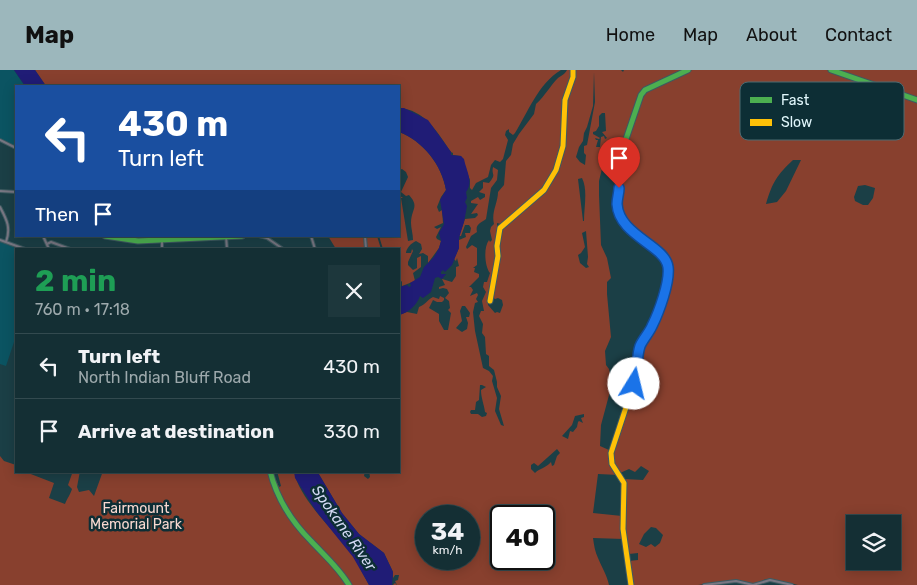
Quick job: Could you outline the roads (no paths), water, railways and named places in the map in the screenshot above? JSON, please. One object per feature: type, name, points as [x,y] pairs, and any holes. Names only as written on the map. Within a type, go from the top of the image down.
[{"type":"street","points":[[490,301],[498,256],[497,246],[500,228],[544,190],[559,163],[564,146],[565,100],[573,77],[573,70]]},
{"type":"street","points":[[631,585],[623,522],[624,483],[612,464],[611,454],[636,377],[640,346],[652,326],[669,278],[668,265],[662,255],[638,237],[620,215],[617,204],[625,142],[641,95],[645,90],[688,70]]},
{"type":"street","points":[[831,70],[865,82]]},
{"type":"street","points":[[904,95],[917,100]]},
{"type":"street","points":[[0,140],[15,148]]},
{"type":"street","points":[[0,191],[15,192]]},
{"type":"street","points":[[0,207],[10,230],[6,242]]},
{"type":"street","points":[[44,237],[49,248]]},
{"type":"street","points":[[109,237],[129,241],[162,238],[226,237]]},
{"type":"street","points":[[263,237],[282,248]]},
{"type":"street","points":[[0,240],[23,248]]},
{"type":"street","points":[[47,244],[51,242],[67,248]]},
{"type":"street","points":[[270,473],[278,498],[288,513],[305,535],[340,571],[349,585]]},
{"type":"street","points":[[704,585],[736,581],[753,585],[770,580],[792,585]]},
{"type":"water","points":[[14,70],[35,70],[45,85],[24,85]]},
{"type":"water","points":[[400,108],[404,108],[428,120],[451,152],[451,155],[461,156],[464,159],[469,176],[469,184],[466,192],[467,198],[465,202],[467,206],[459,238],[459,248],[452,265],[445,272],[443,270],[441,272],[441,274],[446,274],[442,279],[435,278],[431,292],[423,298],[420,296],[412,308],[400,315],[400,287],[411,286],[410,283],[420,277],[424,267],[434,257],[439,248],[441,241],[439,233],[444,224],[440,200],[446,190],[436,163],[416,141],[400,132]]},
{"type":"water","name":"Spokane River","points":[[294,473],[318,473],[342,513],[359,534],[384,553],[393,572],[392,585],[369,585],[353,557],[316,511],[295,478]]},
{"type":"park label","name":"Fairmount Memorial Park","points":[[136,516]]}]
